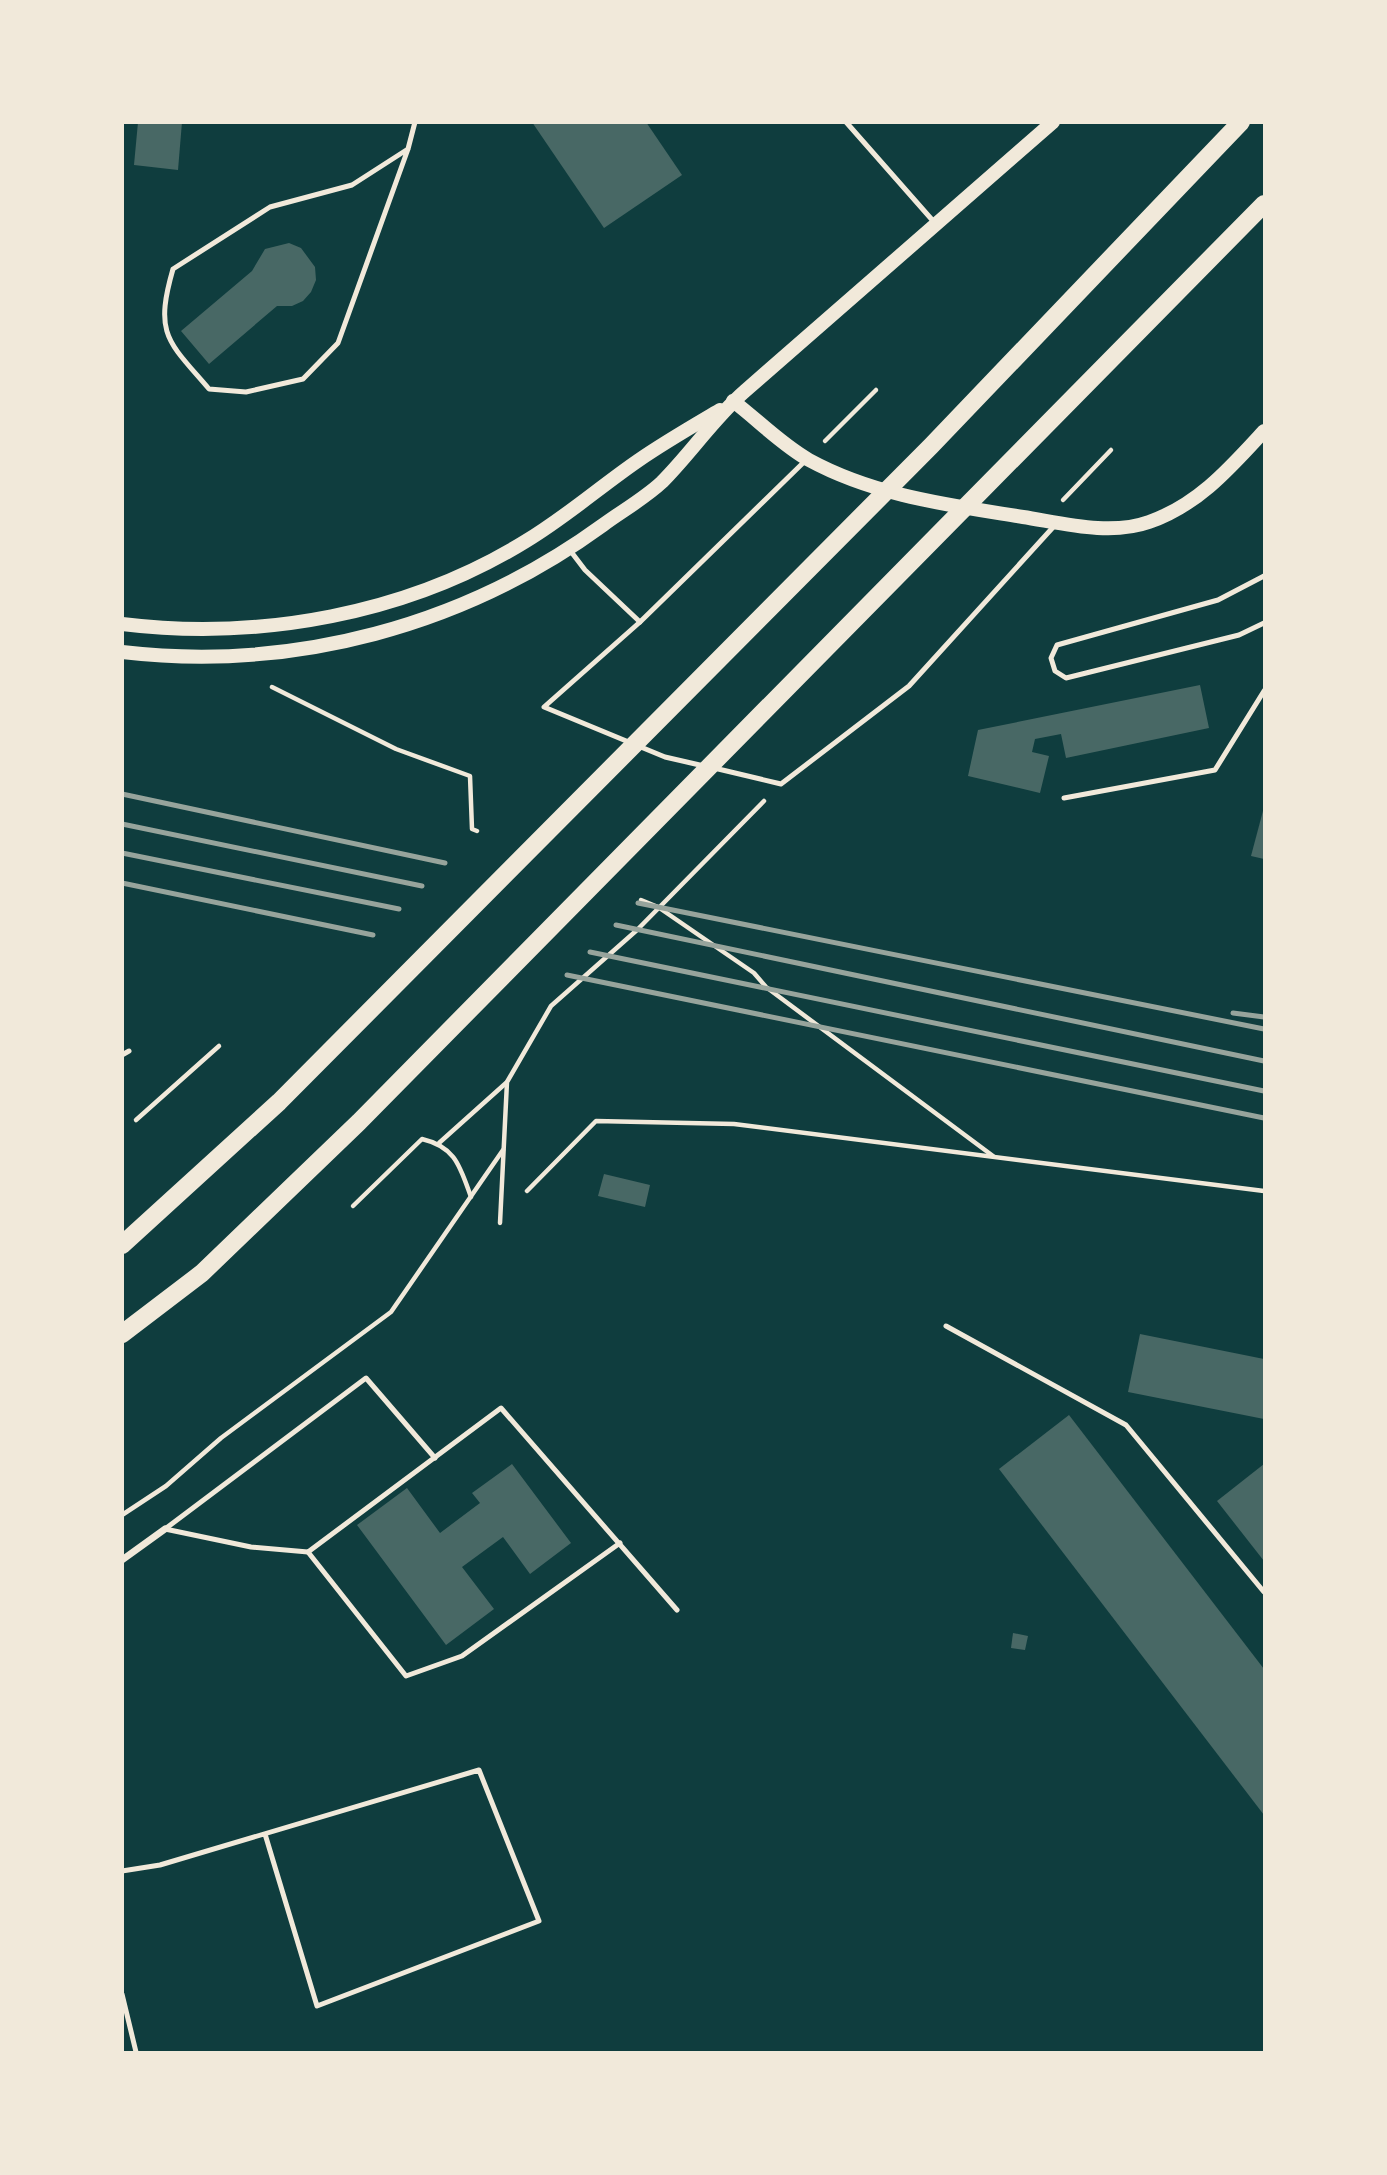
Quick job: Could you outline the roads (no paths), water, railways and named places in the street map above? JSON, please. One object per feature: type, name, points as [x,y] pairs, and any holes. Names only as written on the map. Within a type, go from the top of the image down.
[{"type":"main road","points":[[122,652],[165,657],[253,653],[390,632],[474,601],[569,549],[661,483],[733,401],[1053,122]]},
{"type":"main road","points":[[122,1245],[279,1101],[931,446],[1241,122]]},
{"type":"main road","points":[[122,1334],[202,1273],[359,1122],[1265,204]]},
{"type":"main road","points":[[733,401],[807,458],[855,481],[913,499],[1107,528],[1147,523],[1187,504],[1219,481],[1265,431]]},
{"type":"main road","points":[[122,624],[165,629],[250,626],[315,619],[383,604],[446,582],[524,542],[639,460],[733,401]]},
{"type":"street","points":[[122,1560],[165,1530]]},
{"type":"lane","points":[[408,149],[352,185],[270,206],[173,269],[164,300],[167,340],[209,389],[246,392],[303,379],[338,343],[408,149],[415,122]]},
{"type":"lane","points":[[846,122],[936,225]]},
{"type":"lane","points":[[807,458],[640,622],[544,707],[665,757],[781,783],[909,686],[1051,521]]},
{"type":"lane","points":[[569,549],[585,570],[640,622]]},
{"type":"lane","points":[[1265,576],[1218,600],[1057,645],[1052,658],[1055,671],[1066,678],[1239,635],[1265,623]]},
{"type":"lane","points":[[1064,798],[1215,770],[1265,691]]},
{"type":"lane","points":[[122,1055],[129,1051]]},
{"type":"lane","points":[[946,1326],[1126,1425],[1265,1592]]},
{"type":"lane","points":[[165,1530],[366,1377],[435,1458]]},
{"type":"lane","points":[[165,1530],[251,1547],[309,1552],[501,1408],[677,1609]]},
{"type":"lane","points":[[309,1552],[406,1675],[462,1656],[620,1543]]},
{"type":"lane","points":[[122,1871],[160,1865],[265,1833],[479,1770],[539,1921],[317,2006],[265,1833]]},
{"type":"lane","points":[[122,1994],[136,2053]]},
{"type":"railway","points":[[122,794],[445,863]]},
{"type":"railway","points":[[122,824],[422,886]]},
{"type":"railway","points":[[122,853],[399,909]]},
{"type":"railway","points":[[122,883],[373,935]]},
{"type":"railway","points":[[638,903],[1264,1029]]},
{"type":"railway","points":[[616,925],[1264,1061]]},
{"type":"railway","points":[[590,952],[1264,1091]]},
{"type":"railway","points":[[567,975],[1264,1118]]},
{"type":"railway","points":[[1233,1013],[1264,1017]]}]
